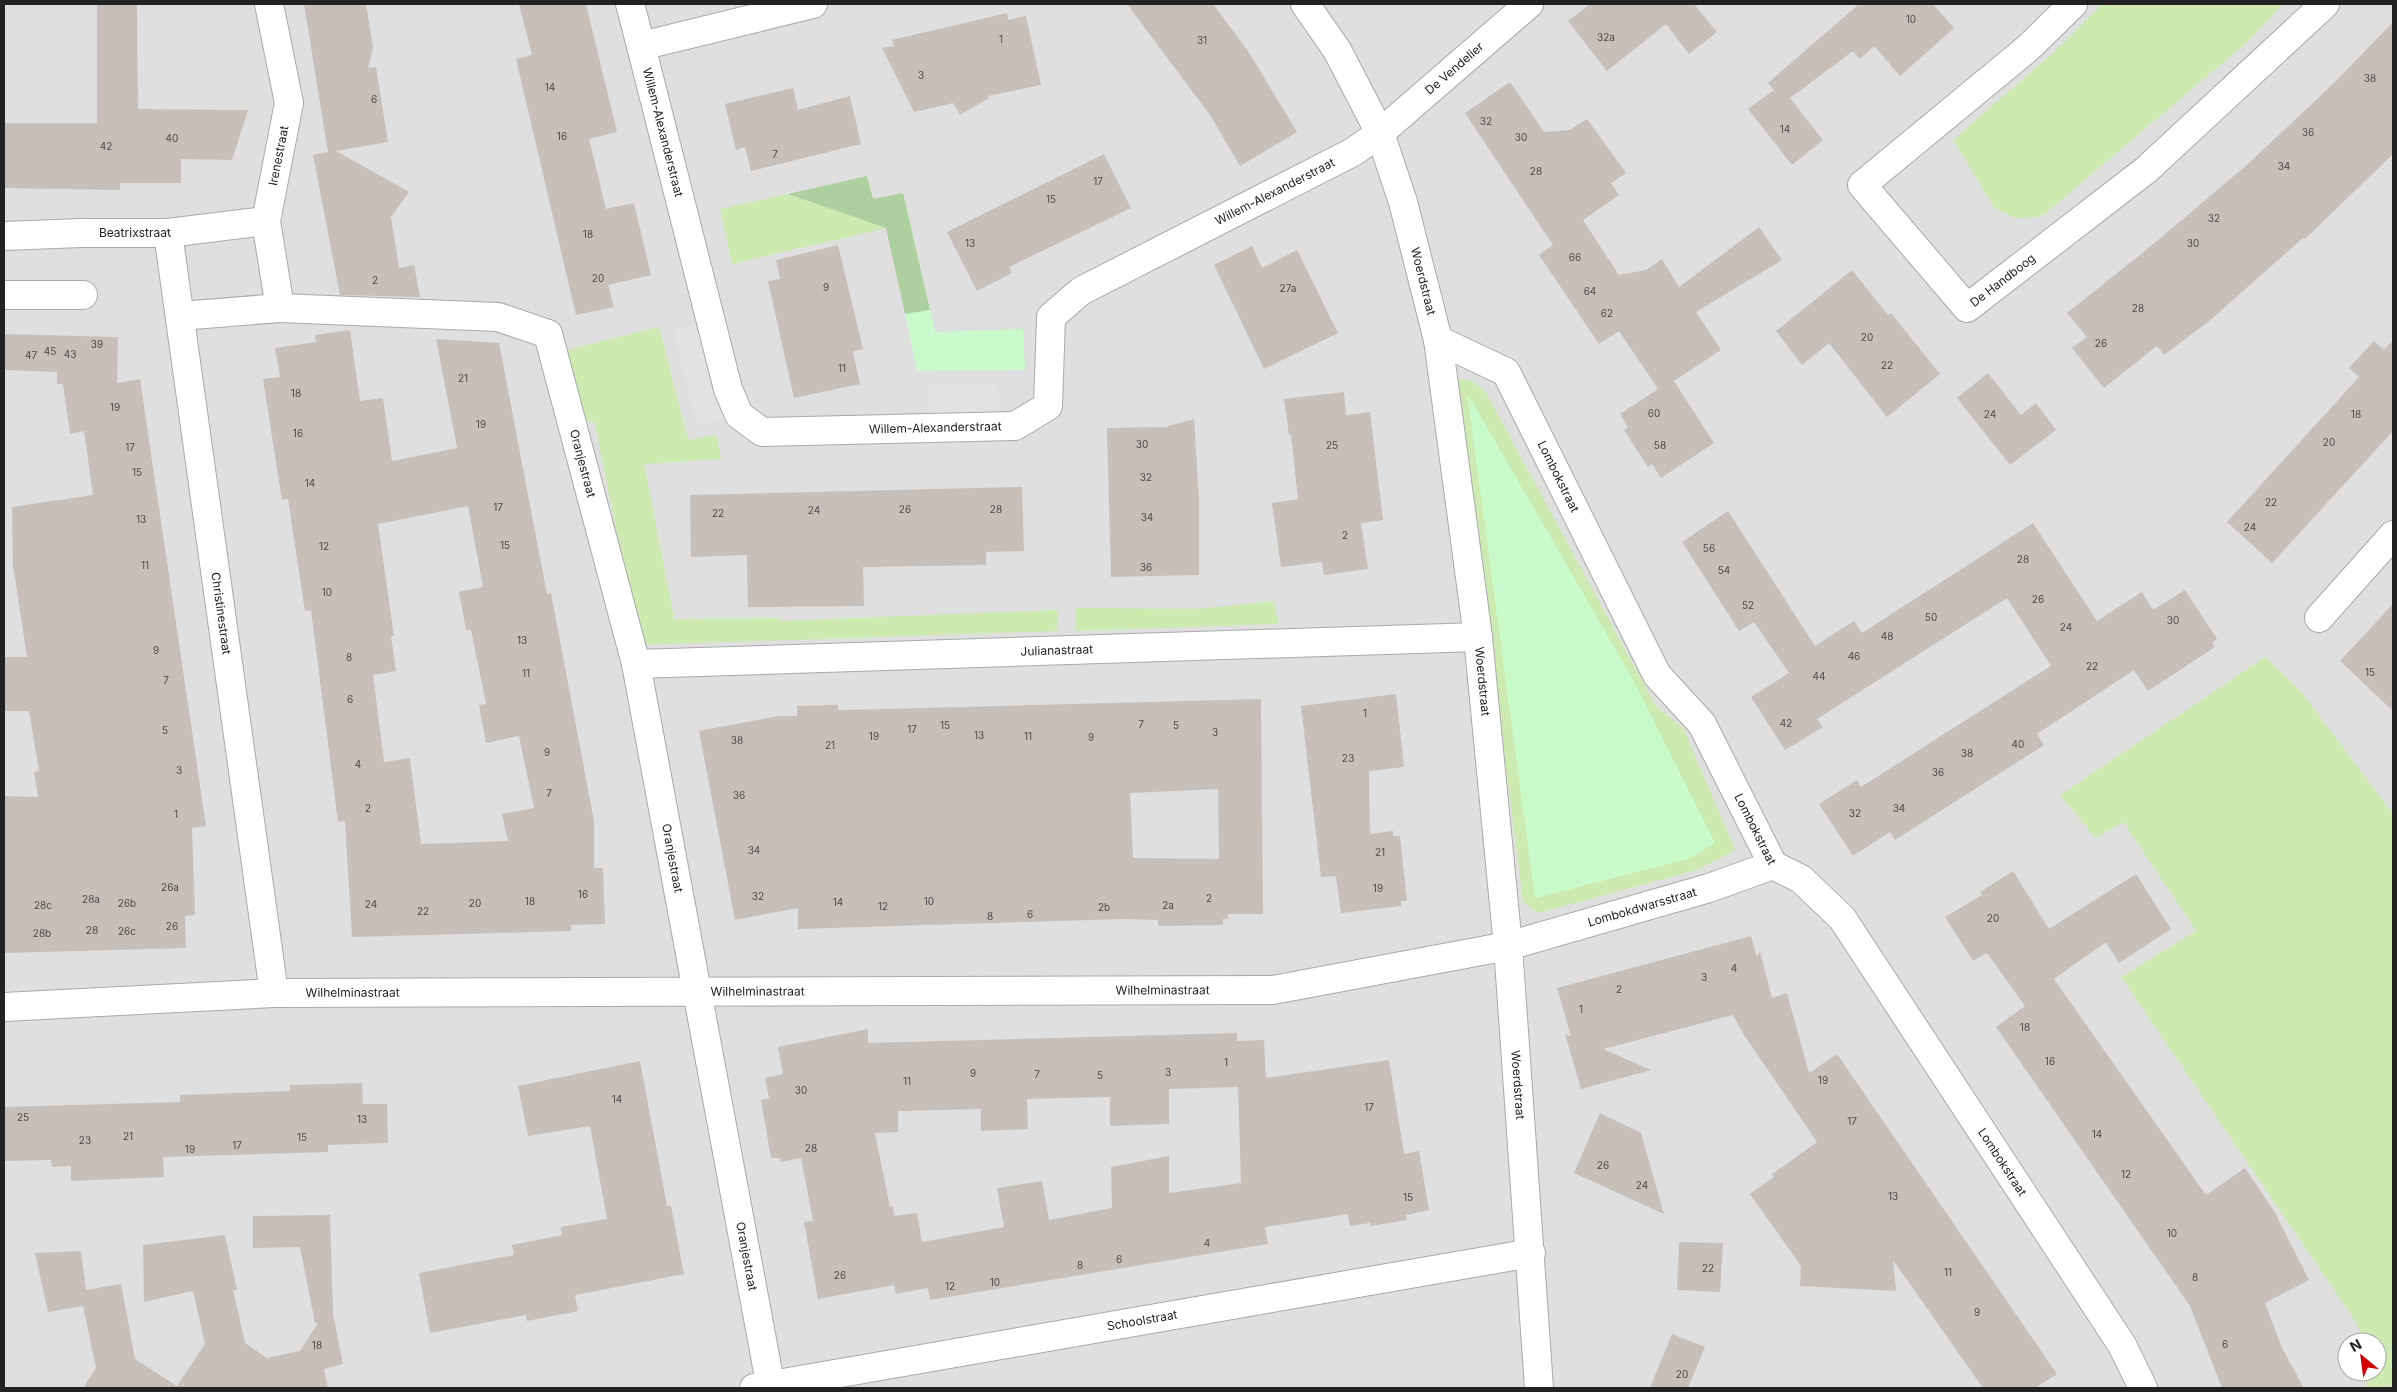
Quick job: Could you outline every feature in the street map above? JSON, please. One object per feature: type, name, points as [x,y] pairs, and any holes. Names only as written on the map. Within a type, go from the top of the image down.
[{"type":"street","name":"Irenestraat","points":[[269,4],[289,103],[266,221],[280,308]]},
{"type":"street","name":"Willem-Alexanderstraat","points":[[630,4],[728,388],[739,415],[762,432],[1015,426],[1048,406],[1051,317],[1081,291],[1353,152],[1380,133]]},
{"type":"street","points":[[641,46],[814,4]]},
{"type":"street","name":"Woerdstraat","points":[[1305,4],[1337,50],[1380,133],[1403,202],[1438,340],[1478,637],[1508,946],[1539,1388]]},
{"type":"street","name":"De Vendelier","points":[[1380,133],[1529,4]]},
{"type":"street","name":"De Handboog","points":[[2073,4],[2028,48],[1862,185],[1967,308],[2146,170],[2325,4]]},
{"type":"street","name":"Beatrixstraat","points":[[4,236],[168,233],[266,221]]},
{"type":"street","name":"Christinestraat","points":[[168,233],[274,993]]},
{"type":"street","points":[[4,295],[82,295]]},
{"type":"street","points":[[180,316],[280,308]]},
{"type":"street","name":"Oranjestraat","points":[[280,308],[498,317],[548,334],[636,664],[765,1387]]},
{"type":"street","name":"Lombokstraat","points":[[1438,340],[1506,372],[1657,675],[1702,724],[1773,865],[1802,879],[1824,898],[1842,918],[2122,1344],[2143,1388]]},
{"type":"street","points":[[2319,618],[2393,535]]},
{"type":"street","name":"Julianastraat","points":[[636,664],[1478,637]]},
{"type":"street","name":"Lombokdwarsstraat","points":[[1508,946],[1709,888],[1773,865]]},
{"type":"street","name":"Wilhelminastraat","points":[[4,1007],[274,993],[1273,990],[1508,946]]},
{"type":"street","name":"Schoolstraat","points":[[765,1387],[1530,1253]]},
{"type":"shaded area","points":[[4,4],[2393,4],[2393,1388],[4,1388]]},
{"type":"shaded area","points":[[700,322],[725,418],[697,425],[673,329]]},
{"type":"shaded area","points":[[998,383],[1000,412],[929,414],[928,385]]},
{"type":"green space","points":[[2102,4],[2283,4],[2246,43],[2041,217],[2016,218],[1995,209],[1953,140],[2064,43]]},
{"type":"green space","points":[[867,176],[873,199],[903,193],[930,310],[905,314],[886,228],[788,194]]},
{"type":"green space","points":[[788,194],[886,228],[732,264],[720,209]]},
{"type":"green space","points":[[930,310],[935,332],[1023,329],[1025,370],[917,371],[905,314]]},
{"type":"green space","points":[[659,327],[688,440],[716,435],[721,459],[644,464],[674,619],[779,618],[780,621],[1058,610],[1058,631],[640,645],[594,421],[582,422],[567,350]]},
{"type":"green space","points":[[1457,379],[1473,381],[1486,393],[1656,707],[1683,728],[1735,850],[1697,870],[1538,913],[1523,902]]},
{"type":"green space","points":[[1467,393],[1631,676],[1715,843],[1688,859],[1535,898]]},
{"type":"green space","points":[[1274,601],[1278,624],[1075,631],[1075,608],[1197,609]]},
{"type":"green space","points":[[2265,657],[2301,692],[2393,814],[2393,1388],[2366,1388],[2366,1382],[2387,1382],[2387,1332],[2360,1332],[2357,1324],[2121,977],[2196,931],[2123,822],[2095,838],[2060,795]]},
{"type":"building","points":[[97,4],[137,4],[138,109],[248,110],[232,160],[181,159],[181,183],[120,183],[120,190],[4,188],[4,123],[97,123]]},
{"type":"building","points":[[304,4],[366,4],[373,48],[368,68],[376,67],[388,142],[336,151],[409,192],[391,217],[399,268],[414,265],[420,297],[340,295],[313,155],[328,152]]},
{"type":"building","points":[[519,4],[586,4],[617,132],[589,139],[606,209],[634,203],[651,275],[608,285],[614,307],[576,315],[516,59],[532,55]]},
{"type":"building","points":[[1127,4],[1213,4],[1248,51],[1297,132],[1240,166],[1210,115]]},
{"type":"building","points":[[1590,4],[1694,4],[1717,32],[1689,54],[1666,24],[1607,71],[1568,21]]},
{"type":"building","points":[[1859,4],[1933,4],[1954,28],[1900,76],[1874,46],[1860,59],[1853,51],[1790,98],[1823,140],[1792,165],[1748,109],[1774,90],[1768,83]]},
{"type":"building","points":[[1007,13],[1008,20],[1026,16],[1041,85],[988,96],[989,98],[960,115],[953,103],[914,112],[882,48],[894,46],[892,40]]},
{"type":"building","points":[[2393,22],[2393,154],[2305,239],[2303,238],[2208,322],[2164,355],[2157,346],[2104,388],[2072,348],[2087,337],[2067,313],[2151,246],[2248,164],[2336,81]]},
{"type":"building","points":[[1510,82],[1544,132],[1570,130],[1587,119],[1626,173],[1611,183],[1619,195],[1583,220],[1619,275],[1646,270],[1662,259],[1679,287],[1759,227],[1782,260],[1696,312],[1721,350],[1674,381],[1714,443],[1661,478],[1652,464],[1648,467],[1624,430],[1628,428],[1620,414],[1658,389],[1619,331],[1599,344],[1539,255],[1553,245],[1465,113]]},
{"type":"building","points":[[793,88],[798,110],[850,96],[861,144],[751,171],[745,147],[736,150],[725,104]]},
{"type":"building","points":[[1104,154],[1131,208],[1009,267],[1012,273],[977,291],[947,232]]},
{"type":"building","points":[[838,245],[863,349],[853,351],[860,384],[794,398],[768,281],[780,279],[776,260]]},
{"type":"building","points":[[1252,246],[1262,268],[1297,250],[1338,333],[1264,369],[1214,265]]},
{"type":"building","points":[[1852,270],[1888,315],[1891,313],[1940,374],[1887,417],[1829,343],[1802,365],[1776,331]]},
{"type":"building","points":[[350,330],[360,401],[383,398],[392,461],[457,448],[436,339],[499,343],[547,594],[551,593],[594,821],[594,868],[603,868],[605,924],[571,925],[571,931],[352,937],[345,821],[338,822],[311,610],[305,611],[288,499],[282,500],[263,379],[280,377],[275,348],[316,342],[315,335]],"holes":[[[468,506],[483,587],[459,592],[466,630],[471,630],[486,704],[479,705],[486,743],[519,736],[534,808],[502,814],[508,841],[421,844],[410,758],[384,762],[373,675],[396,671],[391,636],[394,636],[378,524]]]},
{"type":"building","points":[[4,334],[118,337],[117,383],[140,379],[206,826],[192,828],[195,915],[185,916],[186,948],[4,953],[4,796],[38,797],[34,772],[39,771],[29,711],[4,711],[4,657],[27,657],[13,565],[12,507],[93,495],[84,431],[70,434],[63,384],[57,384],[57,372],[4,370]]},
{"type":"building","points":[[2393,340],[2393,431],[2272,563],[2227,522],[2359,377],[2349,368],[2374,341],[2384,350]]},
{"type":"building","points":[[1988,373],[2021,415],[2036,403],[2056,430],[2010,465],[1957,398]]},
{"type":"building","points":[[1344,392],[1346,415],[1370,412],[1383,520],[1361,523],[1368,569],[1324,575],[1322,562],[1281,567],[1272,503],[1298,499],[1291,434],[1289,435],[1284,399]]},
{"type":"building","points":[[1194,419],[1199,500],[1199,575],[1111,577],[1107,428],[1165,427]]},
{"type":"building","points":[[1022,487],[1024,551],[986,552],[986,565],[863,567],[864,606],[748,607],[747,555],[691,557],[690,495]]},
{"type":"building","points":[[1728,511],[1815,646],[1854,621],[1862,633],[2033,523],[2097,621],[2142,592],[2153,610],[2185,590],[2217,639],[2212,643],[2215,647],[2148,691],[2134,670],[2037,734],[2044,745],[1895,840],[1890,832],[1853,856],[1819,804],[1857,780],[1861,787],[2051,666],[2007,598],[1817,719],[1823,727],[1785,750],[1751,697],[1789,673],[1754,622],[1739,631],[1682,542]]},
{"type":"building","points":[[2393,604],[2393,711],[2340,661]]},
{"type":"building","points":[[1396,694],[1404,767],[1369,771],[1370,834],[1393,831],[1393,836],[1400,836],[1407,901],[1401,901],[1401,906],[1341,913],[1336,876],[1321,877],[1301,706]]},
{"type":"building","points":[[1261,699],[1263,914],[1228,914],[1228,919],[1223,919],[1223,925],[1158,926],[1158,920],[1123,919],[798,929],[798,908],[735,920],[699,731],[778,716],[797,716],[797,706],[838,705],[838,710]],"holes":[[[1218,789],[1219,859],[1133,858],[1130,793]]]},
{"type":"building","points":[[2013,871],[2049,929],[2136,874],[2171,929],[2119,963],[2106,942],[2054,979],[2206,1195],[2245,1168],[2274,1211],[2309,1280],[2265,1303],[2282,1348],[2304,1388],[2222,1388],[2190,1306],[1996,1027],[2025,1006],[1987,953],[1973,961],[1945,917],[1982,895],[1980,892]]},
{"type":"building","points":[[1751,936],[1757,957],[1760,951],[1772,998],[1787,993],[1809,1073],[1837,1054],[2057,1374],[2035,1388],[1983,1388],[1893,1260],[1896,1291],[1800,1286],[1801,1266],[1750,1194],[1775,1176],[1771,1175],[1817,1142],[1744,1035],[1733,1015],[1603,1049],[1651,1070],[1581,1089],[1565,1034],[1571,1036],[1557,988]]},
{"type":"building","points":[[868,1029],[868,1043],[1237,1033],[1237,1041],[1264,1040],[1266,1078],[1389,1060],[1404,1154],[1419,1151],[1429,1210],[1406,1215],[1407,1220],[1371,1226],[1370,1223],[1350,1226],[1348,1214],[1265,1227],[1268,1244],[930,1300],[928,1288],[896,1294],[894,1285],[818,1299],[804,1222],[813,1221],[801,1158],[781,1162],[780,1158],[771,1158],[761,1100],[769,1098],[765,1078],[783,1074],[778,1047]],"holes":[[[1238,1087],[1241,1183],[1169,1193],[1169,1156],[1111,1167],[1112,1208],[1049,1220],[1042,1181],[997,1188],[1004,1227],[922,1242],[917,1213],[894,1216],[893,1206],[890,1207],[875,1133],[898,1132],[898,1111],[981,1109],[981,1131],[1028,1129],[1027,1099],[1110,1097],[1110,1126],[1169,1124],[1169,1089]]]},
{"type":"building","points":[[640,1061],[667,1206],[671,1206],[684,1274],[575,1295],[578,1311],[527,1321],[526,1315],[430,1333],[419,1273],[514,1255],[512,1245],[562,1235],[561,1227],[607,1219],[590,1126],[528,1136],[518,1086]]},
{"type":"building","points":[[362,1083],[363,1104],[387,1104],[388,1143],[328,1145],[328,1152],[163,1157],[164,1177],[71,1181],[71,1166],[52,1167],[51,1160],[4,1161],[4,1107],[180,1102],[180,1095],[290,1091],[290,1085]]},
{"type":"building","points":[[1600,1113],[1641,1133],[1664,1214],[1574,1173]]},
{"type":"building","points":[[330,1215],[333,1314],[343,1364],[324,1369],[328,1388],[83,1388],[96,1368],[83,1306],[48,1312],[35,1253],[81,1251],[86,1290],[121,1284],[135,1359],[177,1386],[205,1344],[193,1291],[144,1302],[143,1245],[225,1235],[237,1290],[233,1290],[245,1343],[267,1358],[300,1351],[318,1323],[315,1323],[300,1247],[253,1248],[253,1216]]},
{"type":"building","points":[[1679,1242],[1723,1243],[1720,1292],[1677,1290]]},
{"type":"building","points":[[1672,1334],[1705,1347],[1688,1388],[1650,1388]]}]
